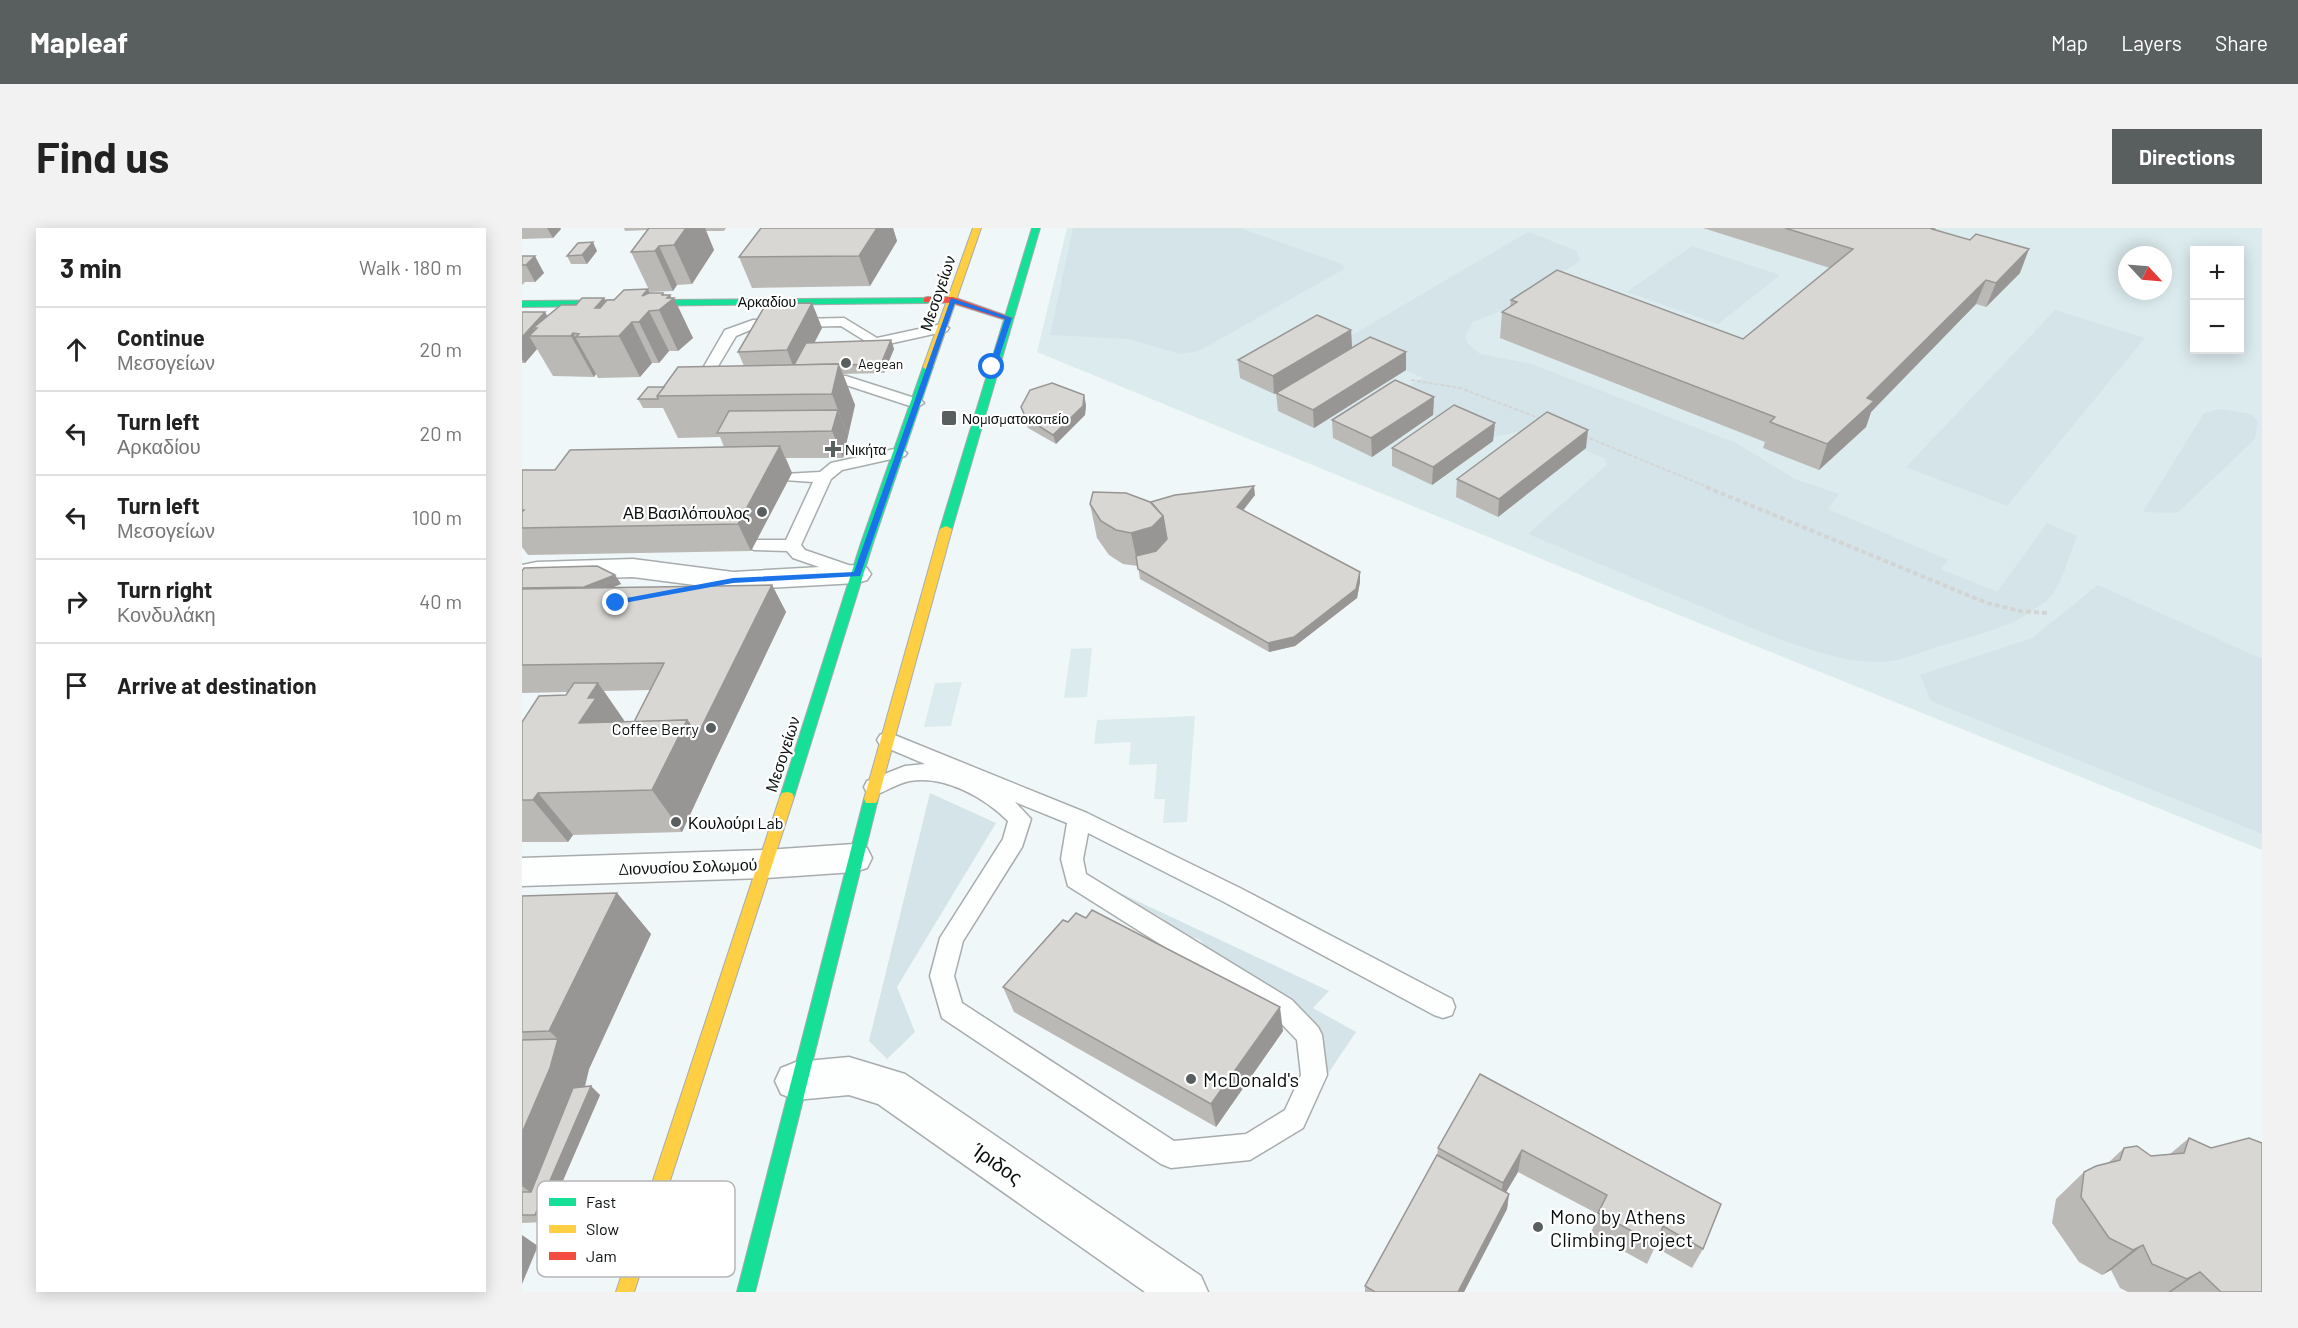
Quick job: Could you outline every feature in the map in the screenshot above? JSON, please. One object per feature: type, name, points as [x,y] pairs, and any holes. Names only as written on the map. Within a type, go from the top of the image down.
[{"type":"main road","name":"Μεσογείων","points":[[662,1181],[766,864],[857,574],[977,228]]},
{"type":"main road","points":[[746,1292],[796,1081],[854,858],[979,410],[1036,228]]},
{"type":"main road","name":"Αρκαδίου","points":[[522,304],[951,306],[1008,318]]},
{"type":"main road","name":"Αρκαδίου","points":[[522,315],[951,306]]},
{"type":"main road","name":"Μεσογείων","points":[[625,1292],[630,1277]]},
{"type":"street","points":[[522,574],[537,571],[633,568],[733,581]]},
{"type":"street","points":[[651,597],[733,581],[857,574]]},
{"type":"street","name":"Διονυσίου Σολωμού","points":[[522,872],[766,864],[854,858]]},
{"type":"street","name":"Ίριδος","points":[[796,1081],[849,1076],[890,1088],[1185,1292]]},
{"type":"lane","points":[[740,381],[717,382],[706,375],[730,333],[753,324],[844,322],[873,349],[942,328]]},
{"type":"lane","points":[[799,380],[859,380],[916,403]]},
{"type":"lane","points":[[792,546],[824,477],[837,466],[898,453]]},
{"type":"lane","points":[[790,477],[824,477]]},
{"type":"lane","points":[[754,545],[792,546],[799,554],[857,574]]},
{"type":"lane","points":[[887,740],[1079,819],[1232,895],[1443,1007]]},
{"type":"lane","points":[[875,787],[909,772],[931,772],[954,778],[1006,803],[1020,819],[1014,841],[952,938],[942,976],[951,1010],[1172,1155],[1250,1147],[1294,1119],[1314,1075],[1309,1035],[1283,1008],[1076,879],[1072,859],[1079,819]]},
{"type":"path","points":[[1411,380],[1460,388],[1553,424]]},
{"type":"path","points":[[1575,433],[1987,603],[2020,611],[2047,613]]},
{"type":"shaded area","points":[[1067,228],[2262,228],[2262,850],[1622,592],[1037,352]]},
{"type":"shaded area","points":[[1073,228],[1240,228],[1342,264],[1344,269],[1199,351],[1180,354],[1129,339],[1050,335]]},
{"type":"shaded area","points":[[1528,232],[1577,251],[1580,261],[1503,310],[1473,322],[1465,336],[1467,343],[1480,354],[1532,364],[1736,443],[1795,479],[1839,494],[1828,509],[1948,560],[1941,569],[1997,592],[2047,523],[2077,536],[2054,593],[2025,616],[1998,628],[1900,659],[1883,662],[1861,661],[1824,654],[1776,638],[1528,534],[1602,469],[1607,464],[1605,459],[1538,428],[1487,438],[1433,415],[1408,386],[1423,378],[1342,341]]},
{"type":"shaded area","points":[[1692,246],[1780,275],[1718,324],[1627,292]]},
{"type":"shaded area","points":[[2055,310],[2145,338],[2007,506],[1906,467]]},
{"type":"shaded area","points":[[2220,409],[2251,414],[2258,421],[2255,439],[2177,513],[2143,512],[2204,413]]},
{"type":"shaded area","points":[[2098,585],[2262,659],[2262,834],[1931,701],[1920,675],[2032,638]]},
{"type":"shaded area","points":[[1092,648],[1087,697],[1064,698],[1071,649]]},
{"type":"shaded area","points":[[962,682],[951,726],[924,727],[935,683]]},
{"type":"shaded area","points":[[1195,716],[1187,822],[1163,823],[1165,799],[1154,799],[1157,764],[1129,765],[1131,742],[1094,744],[1097,720]]},
{"type":"shaded area","points":[[930,793],[996,823],[897,987],[915,1032],[887,1059],[869,1041]]},
{"type":"shaded area","points":[[1084,876],[1329,991],[1313,1008],[1356,1032],[1323,1081],[1325,1055],[1308,1014],[1225,968],[1200,940],[1175,930],[1160,917]]},
{"type":"building","points":[[649,228],[686,228],[674,245],[659,246],[655,251],[631,252]]},
{"type":"building","points":[[761,228],[877,228],[859,256],[739,257]]},
{"type":"building","points":[[1785,228],[1934,228],[1932,229],[1970,240],[1976,234],[2029,249],[1996,283],[1986,280],[1867,398],[1874,401],[1827,444],[1770,422],[1775,417],[1502,312],[1517,302],[1511,300],[1557,270],[1743,339],[1853,249]]},
{"type":"building","points":[[593,242],[582,255],[567,256],[578,243]]},
{"type":"building","points":[[522,256],[535,256],[526,265],[522,265]]},
{"type":"building","points":[[648,289],[642,296],[649,293],[663,293],[662,295],[670,295],[667,298],[674,298],[659,310],[649,311],[639,322],[632,322],[619,336],[576,337],[579,334],[573,333],[571,336],[529,336],[537,328],[533,328],[561,305],[576,305],[582,298],[604,298],[595,308],[600,308],[607,300],[614,300],[624,290]]},
{"type":"building","points":[[812,303],[787,350],[738,352],[766,304]]},
{"type":"building","points":[[522,312],[545,312],[522,337]]},
{"type":"building","points":[[1317,315],[1351,330],[1273,376],[1238,360]]},
{"type":"building","points":[[1370,337],[1406,352],[1313,410],[1276,393]]},
{"type":"building","points":[[891,340],[881,364],[794,365],[806,343]]},
{"type":"building","points":[[839,364],[832,394],[657,396],[678,367]]},
{"type":"building","points":[[1395,380],[1434,397],[1371,438],[1332,420]]},
{"type":"building","points":[[1052,383],[1084,395],[1083,406],[1053,435],[1026,418],[1021,407],[1030,390]]},
{"type":"building","points":[[648,387],[664,387],[657,396],[658,399],[638,399]]},
{"type":"building","points":[[1454,405],[1495,423],[1433,467],[1392,448]]},
{"type":"building","points":[[838,410],[832,431],[717,433],[729,411]]},
{"type":"building","points":[[1547,412],[1588,430],[1499,499],[1457,479]]},
{"type":"building","points":[[780,446],[738,524],[522,528],[524,510],[522,510],[522,470],[555,470],[570,450]]},
{"type":"building","points":[[1254,486],[1237,507],[1360,572],[1356,589],[1294,637],[1268,643],[1138,569],[1136,556],[1156,551],[1167,539],[1163,516],[1151,502],[1175,495]]},
{"type":"building","points":[[1093,492],[1126,493],[1150,502],[1163,516],[1152,527],[1131,533],[1116,530],[1101,521],[1090,504]]},
{"type":"building","points":[[597,566],[615,575],[584,587],[522,588],[524,568]]},
{"type":"building","points":[[772,585],[697,736],[687,720],[634,722],[664,663],[522,665],[522,589]]},
{"type":"building","points":[[574,683],[598,683],[588,698],[596,698],[579,723],[687,720],[652,790],[538,793],[533,800],[522,800],[522,722],[539,696],[566,695]]},
{"type":"building","points":[[617,893],[549,1031],[522,1032],[522,896]]},
{"type":"building","name":"McDonald's","points":[[1092,910],[1280,1007],[1211,1104],[1003,987],[1063,920],[1068,922],[1076,913],[1086,918]]},
{"type":"building","points":[[558,1039],[550,1068],[522,1133],[522,1040]]},
{"type":"building","points":[[1480,1074],[1721,1204],[1703,1249],[1663,1226],[1656,1244],[1598,1213],[1607,1195],[1522,1150],[1503,1183],[1438,1148]]},
{"type":"building","points":[[591,1086],[550,1181],[537,1181],[535,1215],[522,1215],[522,1192],[531,1192],[573,1088]]},
{"type":"building","points":[[2189,1138],[2211,1148],[2249,1138],[2262,1143],[2262,1292],[2221,1292],[2200,1272],[2187,1279],[2152,1264],[2143,1245],[2133,1250],[2109,1238],[2081,1197],[2084,1172],[2096,1166],[2120,1160],[2124,1148],[2137,1146],[2151,1156],[2184,1153]]},
{"type":"building","points":[[1437,1155],[1509,1194],[1458,1292],[1375,1292],[1365,1286]]},
{"type":"traffic: fast","points":[[946,529],[1036,228]]},
{"type":"traffic: fast","points":[[522,304],[927,300]]},
{"type":"traffic: fast","points":[[787,797],[867,543],[928,367]]},
{"type":"traffic: fast","points":[[746,1292],[871,799]]},
{"type":"traffic: slow","points":[[928,367],[977,228]]},
{"type":"traffic: slow","points":[[871,799],[946,529]]},
{"type":"traffic: slow","points":[[661,1181],[787,797]]},
{"type":"traffic: slow","points":[[625,1292],[630,1277]]},
{"type":"traffic: jam","points":[[927,300],[953,300],[1009,318]]},
{"type":"place","name":"Aegean","points":[[846,363]]},
{"type":"place","name":"Νομισματοκοπείο","points":[[949,418]]},
{"type":"place","name":"Νικήτα","points":[[833,449]]},
{"type":"place","name":"ΑΒ Βασιλόπουλος","points":[[762,512]]},
{"type":"place","name":"Coffee Berry","points":[[711,728]]},
{"type":"place","name":"Κουλούρι Lab","points":[[676,822]]},
{"type":"place","name":"McDonald's","points":[[1191,1079]]},
{"type":"place","name":"Mono by Athens Climbing Project","points":[[1538,1227]]},
{"type":"route","points":[[616,603],[733,581],[857,574],[953,300],[1008,318],[992,367]]}]
